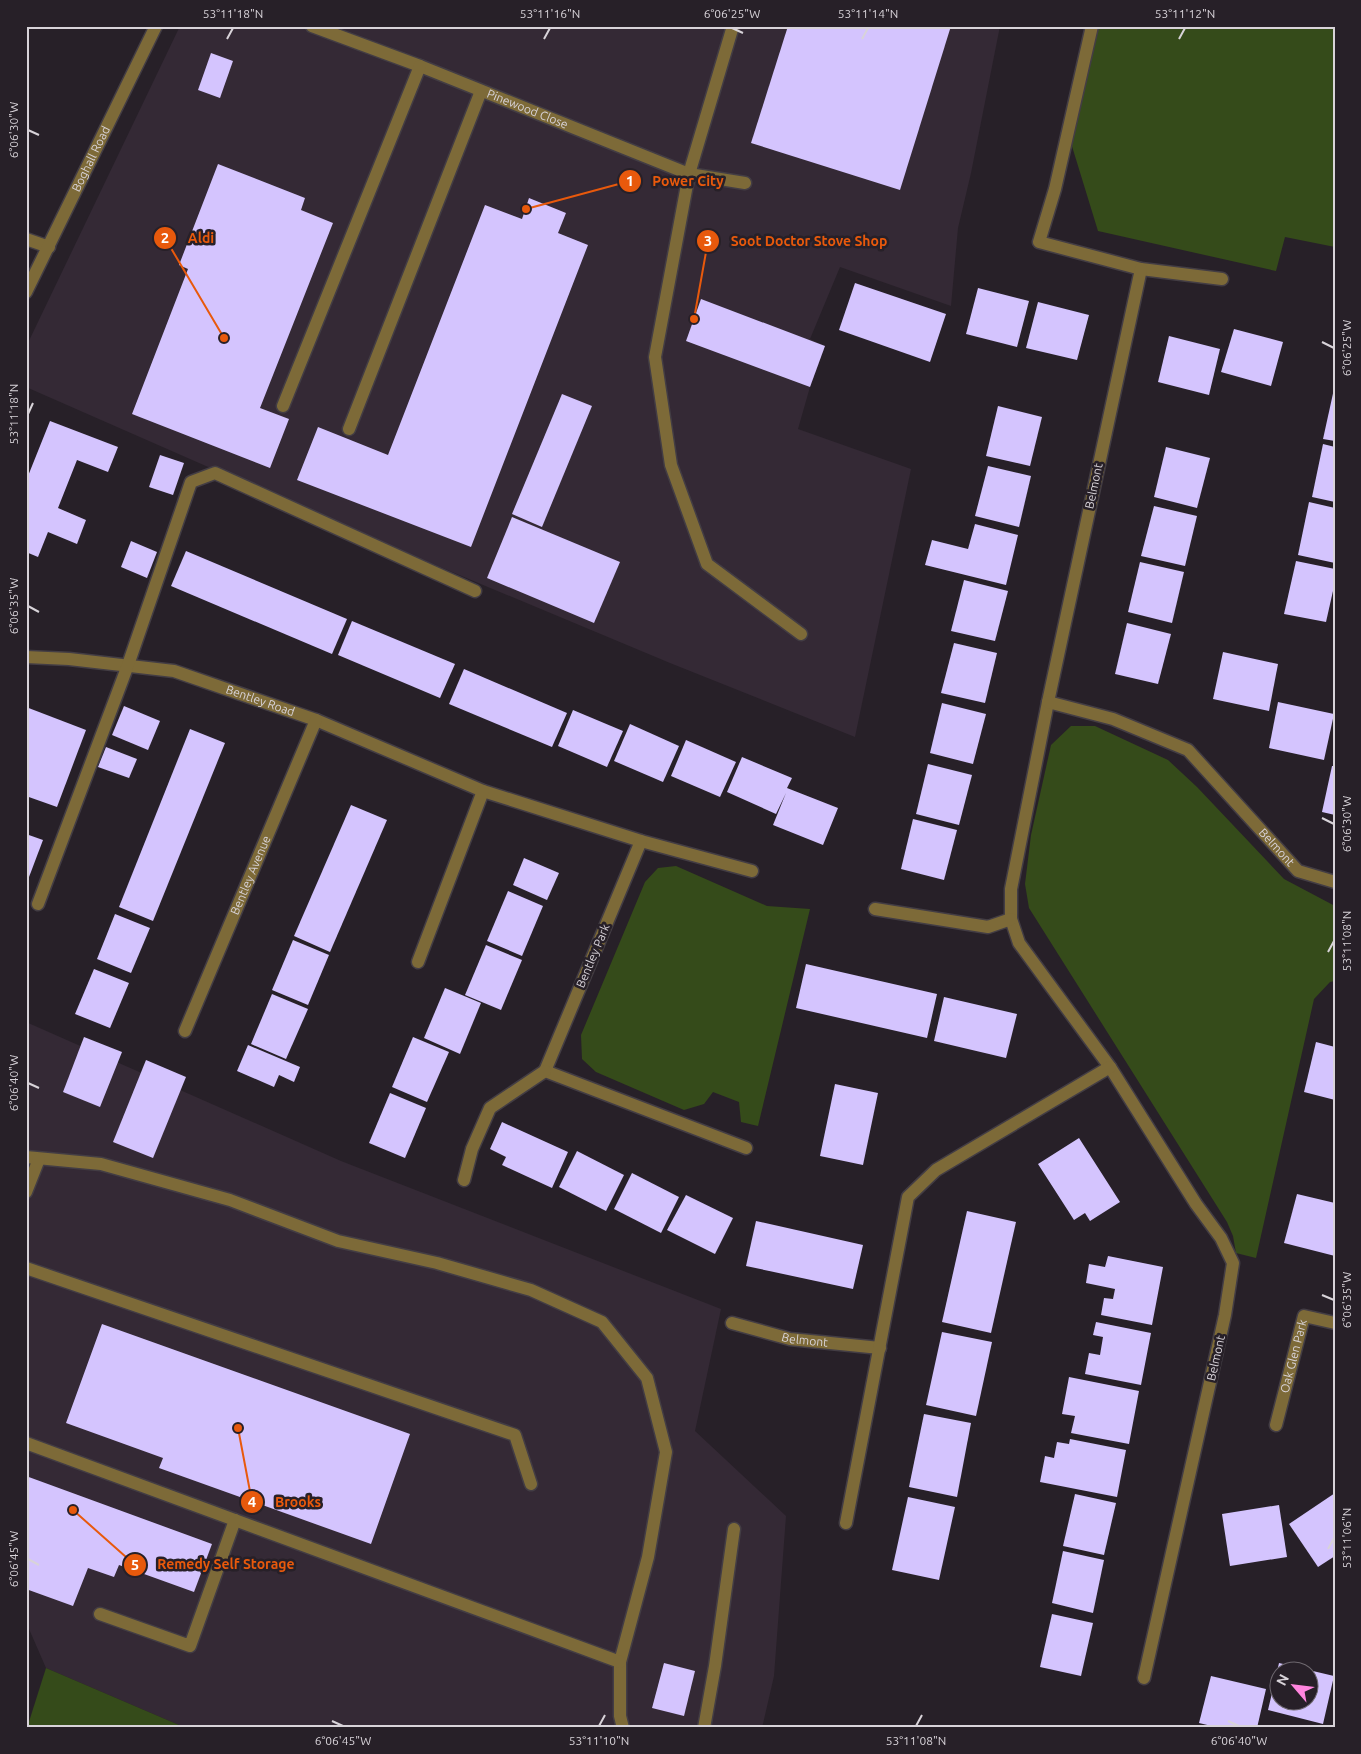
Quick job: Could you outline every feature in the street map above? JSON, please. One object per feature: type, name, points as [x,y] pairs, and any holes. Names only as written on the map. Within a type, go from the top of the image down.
[{"type":"street","name":"Boghall Road","points":[[26,292],[156,26]]},
{"type":"street","name":"Pinewood Close","points":[[312,26],[420,66],[689,174],[745,183]]},
{"type":"street","points":[[733,26],[689,174],[655,357],[670,465],[707,564],[802,634]]},
{"type":"street","points":[[1092,26],[1055,190],[1039,242],[1141,269],[1222,279]]},
{"type":"street","points":[[283,406],[420,66]]},
{"type":"street","points":[[349,429],[481,90]]},
{"type":"street","points":[[26,240],[49,247]]},
{"type":"street","name":"Belmont","points":[[1141,269],[1048,702],[1011,889],[1011,919],[1019,943],[1110,1067],[1196,1204],[1221,1238],[1233,1263],[1225,1315],[1144,1678]]},
{"type":"street","points":[[38,904],[128,665],[191,482],[215,473],[475,590]]},
{"type":"street","name":"Bentley Road","points":[[26,657],[69,659],[174,671],[316,720],[483,791]]},
{"type":"street","name":"Belmont","points":[[1048,702],[1113,719],[1188,750],[1298,871],[1335,882]]},
{"type":"street","name":"Bentley Avenue","points":[[185,1031],[316,720]]},
{"type":"street","points":[[418,962],[483,791],[641,841],[752,871]]},
{"type":"street","name":"Bentley Park","points":[[545,1071],[641,841]]},
{"type":"street","points":[[876,909],[988,927],[1011,919]]},
{"type":"street","points":[[846,1523],[908,1197],[936,1170],[1110,1067]]},
{"type":"street","points":[[464,1180],[472,1149],[490,1108],[545,1071],[746,1148]]},
{"type":"street","points":[[26,1157],[100,1164],[230,1200],[338,1241],[437,1263],[531,1290],[602,1322],[647,1378],[666,1452],[648,1557],[620,1662],[620,1716],[623,1728]]},
{"type":"street","points":[[26,1192],[39,1159]]},
{"type":"street","points":[[26,1268],[515,1435],[531,1484]]},
{"type":"street","name":"Oak Glen Park","points":[[1276,1425],[1304,1316],[1335,1323]]},
{"type":"street","name":"Belmont","points":[[732,1323],[790,1339],[880,1348]]},
{"type":"street","points":[[26,1443],[620,1662]]},
{"type":"street","points":[[100,1614],[190,1646],[235,1520]]},
{"type":"street","points":[[704,1728],[716,1666],[734,1529]]},
{"type":"shaded area","points":[[180,26],[1000,26],[971,173],[958,228],[951,306],[840,267],[810,339],[825,346],[810,387],[798,429],[911,469],[855,737],[670,663],[361,534],[26,387],[26,347]]},
{"type":"shaded area","points":[[26,1022],[341,1161],[721,1309],[695,1431],[786,1516],[774,1676],[762,1728],[186,1728],[46,1668],[26,1622]]},
{"type":"green space","points":[[1099,26],[1335,26],[1335,247],[1285,237],[1276,271],[1098,231],[1071,143]]},
{"type":"green space","points":[[1071,726],[1095,726],[1168,760],[1197,787],[1284,879],[1335,906],[1335,981],[1330,982],[1314,999],[1256,1258],[1236,1253],[1233,1236],[1227,1222],[1029,908],[1025,884],[1031,835],[1051,745]]},
{"type":"green space","points":[[676,866],[767,906],[810,909],[758,1126],[741,1122],[739,1102],[713,1092],[704,1104],[684,1110],[596,1072],[582,1059],[581,1035],[645,882],[658,868]]},
{"type":"green space","points":[[46,1668],[186,1728],[27,1728]]},
{"type":"building","points":[[788,26],[951,26],[900,190],[751,143]]},
{"type":"building","points":[[211,53],[233,61],[220,98],[198,90]]},
{"type":"building","points":[[218,164],[305,198],[301,210],[333,223],[260,408],[289,419],[270,468],[132,414],[188,269],[179,265]]},
{"type":"building","points":[[529,198],[566,213],[558,233],[588,245],[471,547],[297,480],[318,427],[388,455],[485,205],[522,219]]},
{"type":"building","points":[[855,283],[946,314],[930,362],[839,330]]},
{"type":"building","points":[[978,288],[1029,301],[1017,347],[966,334]]},
{"type":"building","points":[[701,299],[825,346],[810,387],[686,341]]},
{"type":"building","points":[[1038,302],[1089,315],[1077,360],[1026,348]]},
{"type":"building","points":[[1234,329],[1283,342],[1271,386],[1221,372]]},
{"type":"building","points":[[1169,336],[1220,349],[1209,395],[1158,382]]},
{"type":"building","points":[[1335,389],[1335,441],[1323,439]]},
{"type":"building","points":[[562,394],[592,406],[542,527],[512,514]]},
{"type":"building","points":[[998,406],[1042,417],[1030,466],[986,456]]},
{"type":"building","points":[[50,421],[118,447],[108,472],[77,460],[58,508],[86,520],[77,544],[48,532],[38,557],[26,552],[26,481]]},
{"type":"building","points":[[1323,444],[1335,447],[1335,502],[1312,497]]},
{"type":"building","points":[[1166,447],[1210,458],[1197,508],[1154,497]]},
{"type":"building","points":[[160,455],[184,463],[173,495],[149,487]]},
{"type":"building","points":[[988,466],[1031,476],[1019,527],[975,516]]},
{"type":"building","points":[[1309,502],[1335,508],[1335,563],[1298,555]]},
{"type":"building","points":[[1154,506],[1197,516],[1185,566],[1141,556]]},
{"type":"building","points":[[512,517],[620,562],[594,623],[487,578]]},
{"type":"building","points":[[975,524],[1018,535],[1006,585],[925,565],[932,540],[968,549]]},
{"type":"building","points":[[131,541],[157,552],[147,578],[121,567]]},
{"type":"building","points":[[186,551],[347,619],[332,654],[171,586]]},
{"type":"building","points":[[1296,561],[1335,569],[1335,582],[1326,622],[1284,614]]},
{"type":"building","points":[[1140,562],[1184,572],[1172,623],[1128,612]]},
{"type":"building","points":[[964,580],[1008,591],[995,641],[951,631]]},
{"type":"building","points":[[352,621],[455,664],[440,698],[338,655]]},
{"type":"building","points":[[1127,623],[1171,634],[1158,684],[1115,674]]},
{"type":"building","points":[[954,643],[997,653],[985,703],[941,693]]},
{"type":"building","points":[[1223,652],[1278,664],[1269,711],[1213,699]]},
{"type":"building","points":[[464,669],[567,713],[552,747],[449,704]]},
{"type":"building","points":[[1278,702],[1334,714],[1324,760],[1269,748]]},
{"type":"building","points":[[942,703],[986,714],[973,764],[930,753]]},
{"type":"building","points":[[124,706],[160,721],[148,750],[112,735]]},
{"type":"building","points":[[26,707],[86,730],[57,807],[26,796]]},
{"type":"building","points":[[573,710],[623,731],[607,767],[558,746]]},
{"type":"building","points":[[630,724],[679,746],[663,782],[614,761]]},
{"type":"building","points":[[190,729],[225,743],[153,921],[119,907]]},
{"type":"building","points":[[686,740],[736,762],[720,797],[671,776]]},
{"type":"building","points":[[106,747],[137,759],[129,778],[98,767]]},
{"type":"building","points":[[742,757],[792,778],[787,788],[838,808],[823,845],[773,825],[786,793],[776,814],[727,792]]},
{"type":"building","points":[[928,764],[972,775],[959,825],[916,814]]},
{"type":"building","points":[[1332,766],[1335,766],[1335,815],[1322,812]]},
{"type":"building","points":[[351,805],[387,820],[330,952],[294,936]]},
{"type":"building","points":[[913,819],[957,830],[944,880],[901,869]]},
{"type":"building","points":[[26,834],[43,840],[26,885]]},
{"type":"building","points":[[524,858],[559,873],[547,900],[513,885]]},
{"type":"building","points":[[508,891],[543,906],[522,956],[487,941]]},
{"type":"building","points":[[115,914],[150,928],[131,973],[97,959]]},
{"type":"building","points":[[293,940],[329,955],[308,1005],[272,990]]},
{"type":"building","points":[[486,945],[522,960],[501,1010],[465,995]]},
{"type":"building","points":[[806,964],[937,994],[927,1038],[796,1008]]},
{"type":"building","points":[[94,969],[129,983],[110,1028],[75,1014]]},
{"type":"building","points":[[445,988],[481,1003],[460,1054],[424,1038]]},
{"type":"building","points":[[272,994],[308,1009],[286,1059],[251,1044]]},
{"type":"building","points":[[944,997],[1017,1014],[1006,1058],[934,1041]]},
{"type":"building","points":[[84,1037],[122,1052],[100,1107],[63,1092]]},
{"type":"building","points":[[413,1037],[449,1052],[427,1102],[392,1087]]},
{"type":"building","points":[[1316,1042],[1335,1047],[1335,1100],[1304,1092]]},
{"type":"building","points":[[248,1045],[300,1067],[294,1082],[279,1075],[274,1087],[237,1071]]},
{"type":"building","points":[[146,1060],[186,1077],[153,1158],[113,1142]]},
{"type":"building","points":[[835,1084],[878,1093],[863,1165],[820,1156]]},
{"type":"building","points":[[390,1093],[426,1108],[405,1158],[369,1143]]},
{"type":"building","points":[[502,1122],[568,1152],[552,1188],[502,1165],[506,1157],[490,1149]]},
{"type":"building","points":[[1079,1138],[1120,1202],[1090,1221],[1085,1213],[1074,1220],[1038,1164]]},
{"type":"building","points":[[577,1151],[624,1175],[606,1211],[559,1187]]},
{"type":"building","points":[[632,1173],[679,1197],[661,1233],[614,1209]]},
{"type":"building","points":[[1297,1194],[1335,1203],[1335,1256],[1284,1243]]},
{"type":"building","points":[[686,1195],[733,1218],[715,1254],[667,1230]]},
{"type":"building","points":[[967,1211],[1016,1222],[991,1333],[942,1322]]},
{"type":"building","points":[[756,1221],[863,1245],[853,1289],[746,1266]]},
{"type":"building","points":[[1108,1256],[1163,1267],[1152,1325],[1101,1315],[1104,1298],[1113,1299],[1115,1289],[1086,1283],[1089,1264],[1105,1267]]},
{"type":"building","points":[[1096,1322],[1151,1333],[1141,1385],[1085,1374],[1089,1353],[1100,1355],[1103,1337],[1093,1335]]},
{"type":"building","points":[[102,1324],[410,1434],[371,1544],[159,1468],[163,1458],[66,1423]]},
{"type":"building","points":[[942,1332],[992,1342],[976,1416],[926,1405]]},
{"type":"building","points":[[1069,1377],[1139,1391],[1129,1444],[1071,1433],[1075,1416],[1062,1414]]},
{"type":"building","points":[[924,1414],[971,1423],[957,1497],[909,1487]]},
{"type":"building","points":[[1070,1439],[1126,1450],[1117,1497],[1040,1482],[1045,1456],[1054,1458],[1057,1442],[1069,1444]]},
{"type":"building","points":[[26,1476],[212,1544],[194,1592],[119,1565],[114,1577],[88,1568],[73,1606],[26,1589]]},
{"type":"building","points":[[1335,1493],[1335,1556],[1318,1567],[1289,1524]]},
{"type":"building","points":[[1075,1494],[1116,1503],[1104,1555],[1063,1546]]},
{"type":"building","points":[[908,1497],[955,1507],[939,1580],[892,1570]]},
{"type":"building","points":[[1279,1505],[1287,1557],[1230,1566],[1222,1514]]},
{"type":"building","points":[[1063,1551],[1104,1560],[1093,1613],[1052,1603]]},
{"type":"building","points":[[1052,1614],[1093,1623],[1081,1676],[1040,1667]]},
{"type":"building","points":[[664,1663],[695,1671],[684,1716],[652,1708]]},
{"type":"building","points":[[1318,1672],[1334,1676],[1323,1724],[1276,1712],[1318,1712]]},
{"type":"building","points":[[1211,1676],[1266,1689],[1257,1728],[1220,1728],[1199,1723]]},
{"type":"place","name":"Power City","points":[[526,209]]},
{"type":"place","name":"Soot Doctor Stove Shop","points":[[694,319]]},
{"type":"place","name":"Aldi","points":[[224,338]]},
{"type":"place","name":"Brooks","points":[[238,1428]]},
{"type":"place","name":"Remedy Self Storage","points":[[73,1510]]}]
